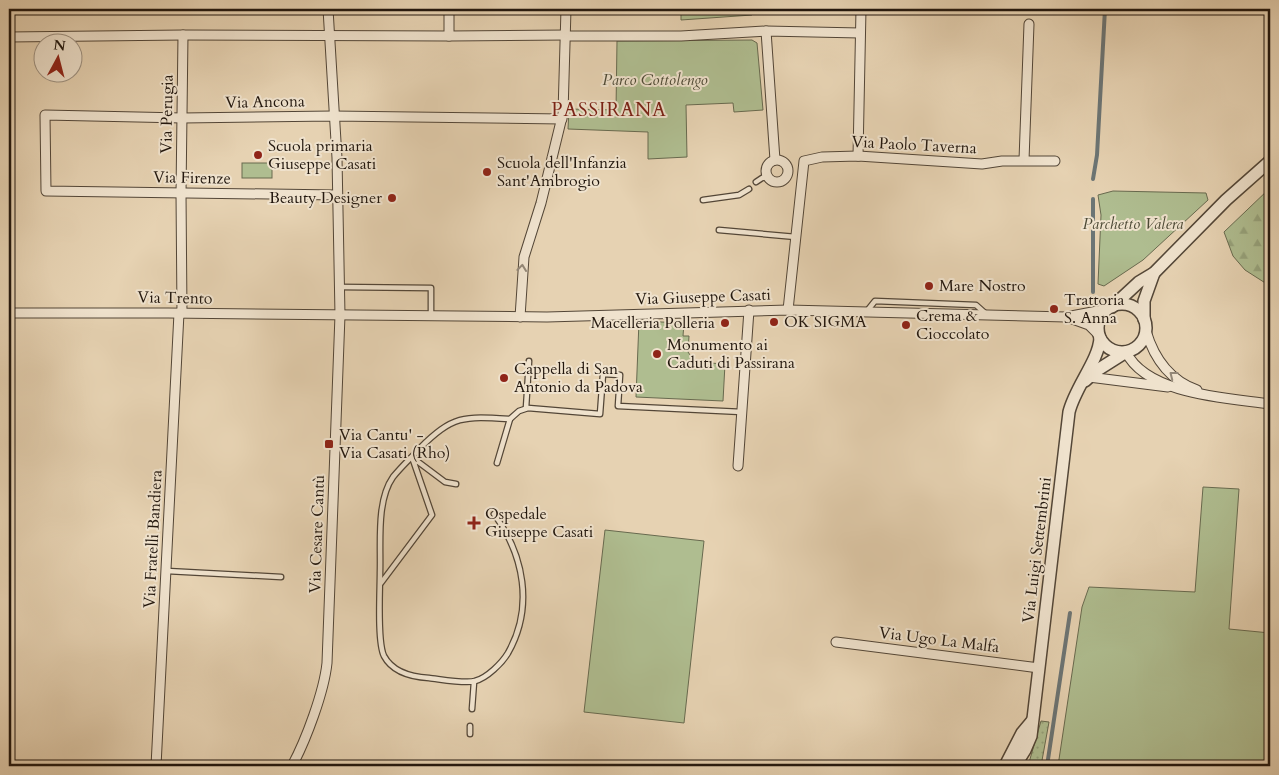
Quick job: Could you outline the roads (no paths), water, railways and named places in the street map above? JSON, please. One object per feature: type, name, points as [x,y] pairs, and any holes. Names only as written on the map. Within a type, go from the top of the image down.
[{"type":"street","name":"Via Cesare Cantù","points":[[292,766],[300,751],[323,685],[327,663],[340,314],[337,158],[328,35],[328,9]]},
{"type":"street","points":[[449,9],[449,36]]},
{"type":"street","points":[[520,316],[524,257],[541,202],[562,119],[566,9]]},
{"type":"street","points":[[858,156],[861,9]]},
{"type":"street","points":[[1024,160],[1029,24]]},
{"type":"street","points":[[766,31],[775,160]]},
{"type":"street","points":[[9,37],[183,35],[681,36],[766,31],[860,33]]},
{"type":"street","name":"Via Perugia","points":[[180,313],[183,35]]},
{"type":"street","name":"Via Ancona","points":[[46,191],[44,115],[183,118],[333,116],[562,119]]},
{"type":"street","name":"Via Paolo Taverna","points":[[786,173],[804,161],[822,157],[858,156],[982,164],[1024,160],[1055,161]]},
{"type":"street","points":[[786,173],[775,182],[767,177],[766,166],[771,161],[781,160],[786,173],[800,189]]},
{"type":"street","points":[[788,310],[804,161]]},
{"type":"street","points":[[1146,331],[1144,339],[1139,345],[1126,352],[1113,350],[1104,344],[1100,336],[1100,319],[1139,282],[1154,273],[1226,200],[1270,161]]},
{"type":"street","name":"Via Firenze","points":[[46,191],[337,195]]},
{"type":"street","points":[[1154,273],[1144,301],[1144,319],[1146,331],[1155,356],[1172,376],[1192,388],[1216,396]]},
{"type":"street","points":[[1110,308],[1121,304],[1130,306],[1141,314],[1144,319]]},
{"type":"street","name":"Via Giuseppe Casati","points":[[340,314],[520,316],[788,310],[1066,317],[1110,308]]},
{"type":"street","points":[[738,466],[749,310]]},
{"type":"street","name":"Via Trento","points":[[9,313],[340,314]]},
{"type":"street","name":"Via Fratelli Bandiera","points":[[156,766],[180,313]]},
{"type":"street","name":"Via Giuseppe Casati","points":[[1066,317],[1089,325],[1100,336]]},
{"type":"street","name":"Via Luigi Settembrini","points":[[1085,381],[1099,347],[1100,336]]},
{"type":"street","points":[[1126,352],[1133,363],[1141,370],[1179,389]]},
{"type":"street","name":"Via Luigi Settembrini","points":[[1015,766],[1028,743],[1032,721],[1069,412],[1074,395],[1085,381],[1109,361],[1126,352]]},
{"type":"street","points":[[1085,381],[1179,389],[1202,395],[1270,404]]},
{"type":"street","name":"Via Ugo La Malfa","points":[[836,642],[1039,668]]},
{"type":"street","name":"Via Luigi Settembrini","points":[[1005,766],[1022,733],[1032,721]]},
{"type":"street","name":"Via Cesare Cantù","points":[[298,766],[300,751]]},
{"type":"lane","points":[[756,182],[767,177]]},
{"type":"lane","points":[[703,200],[739,196],[749,189]]},
{"type":"lane","points":[[719,230],[796,237]]},
{"type":"lane","points":[[340,287],[431,288],[431,315]]},
{"type":"lane","points":[[526,408],[529,361]]},
{"type":"lane","points":[[497,463],[510,420],[519,411],[526,408],[600,414],[603,374],[620,375],[618,406],[742,412]]},
{"type":"lane","points":[[494,514],[510,538],[519,563],[523,586],[523,609],[513,644],[504,660],[498,667],[474,682],[412,676],[400,672],[389,662],[381,646],[382,515],[388,484],[401,467],[433,435],[450,423],[472,418],[510,420]]},
{"type":"lane","points":[[412,457],[446,482],[456,484]]},
{"type":"lane","points":[[380,584],[432,515],[412,457]]},
{"type":"lane","points":[[166,571],[281,577]]},
{"type":"lane","points":[[472,709],[474,682]]},
{"type":"lane","points":[[470,726],[470,734]]},
{"type":"waterway","points":[[1093,179],[1097,155],[1105,9]]},
{"type":"waterway","points":[[1093,199],[1093,292]]},
{"type":"waterway","points":[[1047,766],[1070,613]]},
{"type":"place","name":"Scuola primaria Giuseppe Casati","points":[[258,155]]},
{"type":"place","name":"Scuola dell'Infanzia Sant'Ambrogio","points":[[487,172]]},
{"type":"place","name":"Beauty Designer","points":[[392,198]]},
{"type":"place","name":"Mare Nostro","points":[[929,286]]},
{"type":"place","name":"Trattoria S. Anna","points":[[1054,309]]},
{"type":"place","name":"OK SIGMA","points":[[774,322]]},
{"type":"place","name":"Macelleria Polleria","points":[[725,323]]},
{"type":"place","name":"Crema & Cioccolato","points":[[906,325]]},
{"type":"place","name":"Monumento ai Caduti di Passirana","points":[[657,354]]},
{"type":"place","name":"Cappella di San Antonio da Padova","points":[[504,378]]},
{"type":"place","name":"Via Cantu' - Via Casati (Rho)","points":[[329,444]]},
{"type":"place","name":"Ospedale Giuseppe Casati","points":[[474,523]]},
{"type":"district","name":"PASSIRANA","points":[[609,110]]},
{"type":"park label","name":"Parco Cottolengo","points":[[655,80]]},
{"type":"park label","name":"Parchetto Valera","points":[[1133,224]]}]
